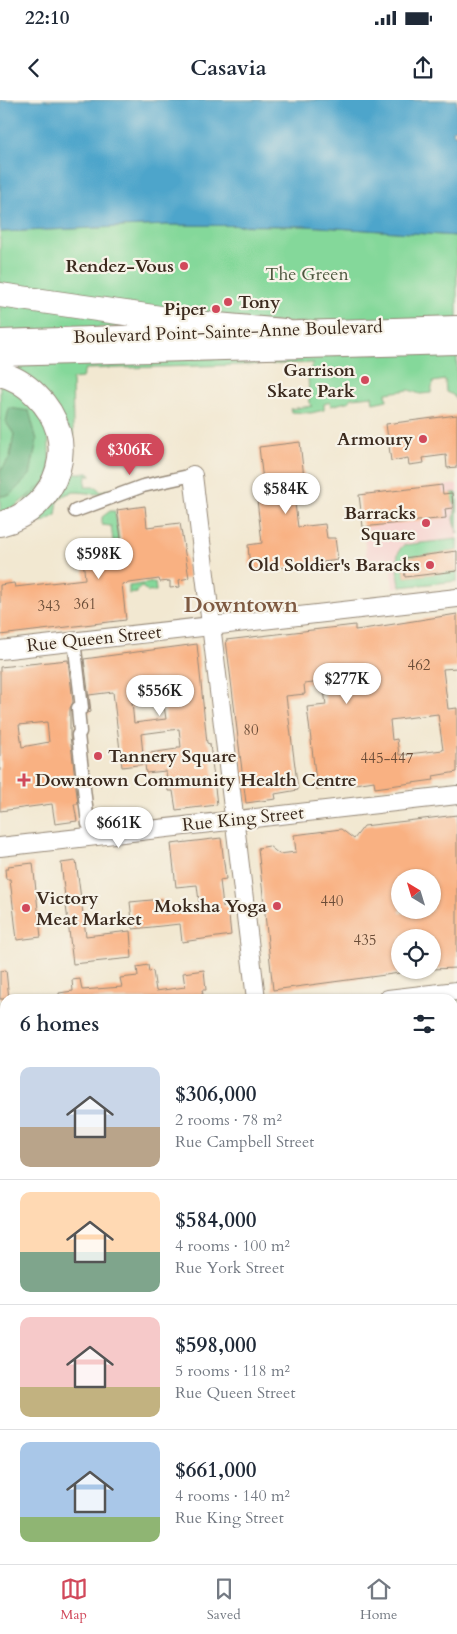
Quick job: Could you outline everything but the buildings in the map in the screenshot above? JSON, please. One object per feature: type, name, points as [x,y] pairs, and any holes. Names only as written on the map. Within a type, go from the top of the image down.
[{"type":"highway","points":[[0,295],[194,323],[284,331]]},
{"type":"highway","points":[[0,374],[22,383],[45,403],[54,418],[61,448],[60,465],[49,492],[26,513],[12,521],[0,524]]},
{"type":"main road","name":"Boulevard Point-Sainte-Anne Boulevard","points":[[0,340],[457,326]]},
{"type":"main road","name":"Boulevard Point-Sainte-Anne Boulevard","points":[[0,356],[457,344]]},
{"type":"main road","points":[[193,475],[255,994]]},
{"type":"main road","name":"Rue Queen Street","points":[[0,650],[457,598]]},
{"type":"main road","name":"Rue King Street","points":[[0,847],[457,795]]},
{"type":"main road","points":[[436,994],[457,991]]},
{"type":"street","points":[[75,511],[143,486],[193,475]]},
{"type":"street","points":[[74,641],[82,708],[78,708],[80,732],[78,735],[88,824]]},
{"type":"shaded area","points":[[457,484],[457,581],[393,588],[391,569],[367,561],[359,495]]},
{"type":"green space","name":"The Green","points":[[166,225],[306,226],[457,236],[457,320],[308,323],[220,321],[0,290],[0,232]]},
{"type":"green space","points":[[0,300],[161,325],[0,332]]},
{"type":"green space","points":[[457,350],[457,401],[453,395],[446,392],[445,380],[433,382],[431,393],[420,394],[409,390],[386,393],[387,400],[373,403],[372,396],[351,398],[350,401],[331,406],[330,402],[324,404],[324,410],[311,413],[291,412],[290,409],[312,406],[309,403],[308,371],[314,363],[85,369],[82,378],[72,379],[74,473],[89,473],[92,476],[86,476],[85,487],[97,487],[100,492],[108,489],[110,492],[103,494],[70,493],[58,501],[56,515],[45,521],[0,536],[0,529],[5,528],[67,445],[13,373],[13,365]]},
{"type":"green space","points":[[0,380],[48,417],[50,478],[0,519],[0,496],[10,495],[37,440],[6,422],[14,434],[10,457],[0,472]]},
{"type":"green space","points":[[9,408],[29,411],[37,440],[30,475],[10,495],[0,496],[0,472],[10,457],[14,434],[6,422]]},
{"type":"green space","points":[[452,493],[457,493],[457,533],[454,519],[456,505],[452,500]]},
{"type":"green space","points":[[110,511],[115,511],[119,540],[113,541],[111,526],[102,525],[102,517]]},
{"type":"green space","points":[[457,539],[457,551],[403,558],[405,577],[457,571],[457,581],[400,587],[397,559],[400,549],[404,545]]},
{"type":"green space","points":[[155,582],[156,591],[148,592],[142,587],[138,589],[137,593],[129,594],[129,586]]},
{"type":"water","points":[[0,100],[457,100],[457,129],[453,130],[454,134],[457,134],[457,236],[306,226],[166,225],[0,232]]},
{"type":"place","name":"Rendez-Vous","points":[[184,266]]},
{"type":"place","name":"Tony","points":[[228,302]]},
{"type":"place","name":"Piper","points":[[216,309]]},
{"type":"place","name":"Garrison Skate Park","points":[[365,380]]},
{"type":"place","name":"Armoury","points":[[423,439]]},
{"type":"place","name":"Barracks Square","points":[[426,523]]},
{"type":"place","name":"Old Soldier's Baracks","points":[[430,565]]},
{"type":"place","name":"Tannery Square","points":[[98,756]]},
{"type":"place","name":"Downtown Community Health Centre","points":[[24,780]]},
{"type":"place","name":"Moksha Yoga","points":[[277,906]]},
{"type":"place","name":"Victory Meat Market","points":[[26,908]]},
{"type":"district","name":"Downtown","points":[[241,605]]}]
